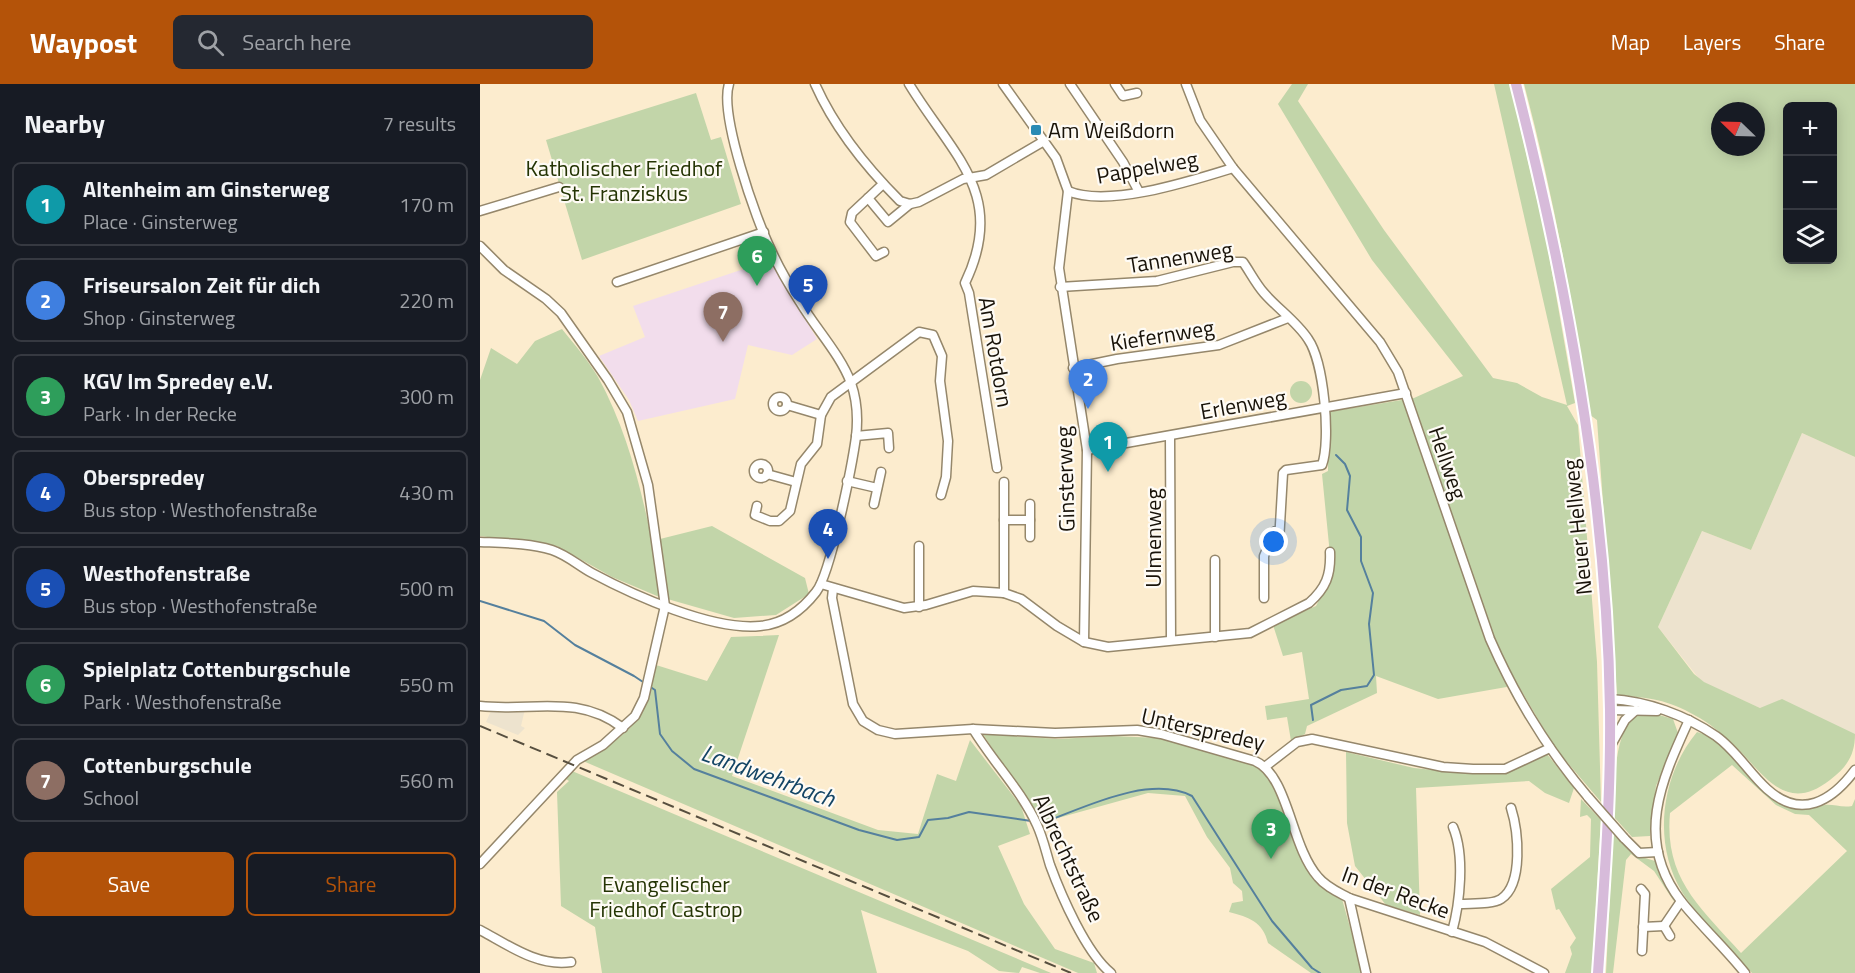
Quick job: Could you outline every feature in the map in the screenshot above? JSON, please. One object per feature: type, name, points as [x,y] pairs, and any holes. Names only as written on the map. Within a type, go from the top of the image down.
[{"type":"main road","name":"Neuer Hellweg","points":[[1516,84],[1560,274],[1582,404],[1600,559],[1610,704],[1610,747],[1598,973]]},
{"type":"street","points":[[480,542],[507,543],[553,550],[590,573],[665,606],[737,627],[762,626],[788,618],[808,601],[821,584],[856,436],[856,404],[851,384],[843,367],[791,287],[770,249],[730,123],[727,107],[729,84]]},
{"type":"street","points":[[815,84],[843,134],[883,184],[900,201],[910,204]]},
{"type":"street","name":"Am Rotdorn","points":[[909,84],[930,118],[969,171],[980,216],[981,235],[974,263],[965,283],[969,293],[997,468]]},
{"type":"street","name":"Ginsterweg","points":[[1003,84],[1056,158],[1068,191],[1059,268],[1060,287],[1087,450],[1084,642]]},
{"type":"street","points":[[1070,84],[1123,162],[1139,192]]},
{"type":"street","points":[[1114,84],[1123,96],[1137,93]]},
{"type":"street","name":"Hellweg","points":[[1186,84],[1200,120],[1233,168],[1380,342],[1398,372],[1490,639],[1518,698],[1550,748],[1624,838],[1639,852],[1658,852]]},
{"type":"street","points":[[868,198],[888,222],[910,204],[970,178],[986,175],[1044,141]]},
{"type":"street","name":"Pappelweg","points":[[1068,191],[1103,196],[1139,192],[1185,183],[1233,168]]},
{"type":"street","points":[[883,184],[852,213],[850,222],[876,256],[884,252]]},
{"type":"street","points":[[480,211],[559,187]]},
{"type":"street","points":[[617,282],[764,232]]},
{"type":"street","points":[[480,864],[577,760],[623,728],[640,708],[665,606],[648,485],[627,412],[608,380],[561,313],[546,299],[504,270],[481,249]]},
{"type":"street","name":"Tannenweg","points":[[1060,287],[1157,281],[1233,262],[1243,262],[1262,292],[1309,340],[1314,351],[1324,407],[1326,451],[1322,465],[1286,470],[1283,473],[1279,542],[1273,546],[1269,544],[1264,556],[1264,598]]},
{"type":"street","name":"Kiefernweg","points":[[1073,368],[1118,359],[1219,345],[1288,318]]},
{"type":"street","points":[[757,507],[755,515],[770,521],[779,521],[790,512],[795,499],[796,482],[801,464],[817,444],[821,415],[831,397],[918,332],[933,335],[942,356],[940,381],[948,458],[942,495]]},
{"type":"street","name":"Erlenweg","points":[[1087,450],[1406,393]]},
{"type":"street","points":[[787,405],[821,415]]},
{"type":"street","points":[[856,436],[888,434],[889,448]]},
{"type":"street","name":"Ulmenweg","points":[[1170,436],[1171,640]]},
{"type":"street","points":[[874,504],[881,472]]},
{"type":"street","points":[[767,474],[796,482]]},
{"type":"street","points":[[847,481],[878,488]]},
{"type":"street","points":[[1004,482],[1004,593]]},
{"type":"street","points":[[1030,504],[1030,537]]},
{"type":"street","points":[[1004,520],[1030,520]]},
{"type":"street","points":[[919,546],[919,606]]},
{"type":"street","points":[[821,584],[833,590],[898,607],[919,606],[974,591],[1004,593],[1021,600],[1084,642],[1108,647],[1250,633],[1309,603],[1324,588],[1329,576],[1330,552]]},
{"type":"street","points":[[1215,560],[1215,637]]},
{"type":"street","name":"Unterspredey","points":[[833,590],[832,598],[853,704],[863,721],[878,730],[895,734],[973,729],[1055,733],[1148,732],[1242,757],[1266,766],[1297,742],[1312,739],[1443,767],[1473,769],[1505,769],[1550,748]]},
{"type":"street","points":[[1610,704],[1642,702],[1689,720],[1730,748],[1766,789],[1790,802],[1809,804],[1827,800],[1844,785],[1855,770]]},
{"type":"street","points":[[1610,704],[1636,710],[1670,712]]},
{"type":"street","points":[[480,706],[568,706],[607,717],[623,728]]},
{"type":"street","points":[[1610,747],[1625,720],[1636,710]]},
{"type":"street","points":[[1689,720],[1659,790],[1656,805],[1658,852],[1663,869],[1681,901],[1745,973]]},
{"type":"street","name":"Albrechtstraße","points":[[973,729],[1019,793],[1037,825],[1051,868],[1073,914],[1100,962],[1111,973]]},
{"type":"street","name":"In der Recke","points":[[1266,766],[1281,789],[1295,837],[1310,866],[1323,883],[1349,898],[1498,947],[1544,973]]},
{"type":"street","points":[[1459,904],[1496,901],[1505,896],[1518,862],[1515,821],[1511,808]]},
{"type":"street","points":[[1452,932],[1459,904],[1458,839],[1453,827]]},
{"type":"street","points":[[1641,889],[1645,894],[1642,951]]},
{"type":"street","points":[[1349,898],[1366,973]]},
{"type":"street","points":[[1664,926],[1681,901]]},
{"type":"street","points":[[1643,927],[1664,926]]},
{"type":"street","points":[[1664,926],[1670,936]]},
{"type":"street","points":[[480,930],[540,960],[560,964],[571,962]]},
{"type":"shaded area","points":[[771,260],[817,339],[792,355],[748,345],[735,399],[638,421],[629,400],[599,356],[645,337],[633,306]]},
{"type":"shaded area","points":[[1802,433],[1855,457],[1855,735],[1760,708],[1701,681],[1658,627],[1702,531],[1751,550]]},
{"type":"shaded area","points":[[525,709],[521,726],[525,728],[518,735],[486,722],[491,711]]},
{"type":"green space","points":[[1292,84],[1308,84],[1298,101],[1384,230],[1493,378],[1517,383],[1542,397],[1567,405],[1494,84],[1510,84],[1546,238],[1575,403],[1567,406],[1578,425],[1597,662],[1601,802],[1555,748],[1518,685],[1438,699],[1376,676],[1377,693],[1307,726],[1305,734],[1291,741],[1287,717],[1267,720],[1265,706],[1309,699],[1302,652],[1283,656],[1273,625],[1316,606],[1332,575],[1322,474],[1328,471],[1328,412],[1414,398],[1463,376],[1372,260],[1278,104]]},
{"type":"green space","points":[[1524,84],[1855,84],[1855,457],[1802,433],[1751,550],[1702,531],[1658,627],[1694,674],[1704,682],[1760,708],[1782,699],[1855,734],[1852,754],[1845,765],[1830,780],[1814,790],[1800,793],[1787,792],[1775,786],[1720,732],[1686,710],[1658,700],[1617,695],[1597,420],[1590,415],[1562,249]]},
{"type":"green space","name":"Katholischer Friedhof St. Franziskus","points":[[696,93],[711,140],[721,137],[741,204],[582,260],[546,140]]},
{"type":"green space","points":[[562,329],[598,377],[617,416],[637,478],[652,541],[712,526],[805,578],[809,594],[776,615],[734,618],[657,596],[612,577],[557,546],[480,536],[480,380],[491,348],[517,364],[535,341]]},
{"type":"green space","points":[[1301,381],[1309,384],[1312,392],[1309,400],[1301,403],[1293,400],[1290,392],[1293,384]]},
{"type":"green space","points":[[779,635],[732,776],[878,830],[918,834],[937,774],[956,781],[970,740],[1021,806],[1030,834],[998,846],[1024,904],[1055,949],[1094,963],[1097,973],[1078,973],[583,761],[610,744],[634,723],[647,701],[656,665],[707,681],[731,637]]},
{"type":"green space","points":[[1649,712],[1673,719],[1678,733],[1656,786],[1650,836],[1632,837],[1614,817],[1618,753],[1631,718]]},
{"type":"green space","points":[[1697,732],[1711,738],[1735,758],[1766,794],[1779,803],[1793,808],[1828,805],[1852,806],[1855,799],[1855,973],[1752,973],[1688,902],[1673,873],[1664,831],[1669,789],[1675,768]],"holes":[[[1732,765],[1776,805],[1795,814],[1809,815],[1847,851],[1741,953],[1699,906],[1679,874],[1670,836],[1670,813]]]},
{"type":"green space","points":[[983,734],[1058,739],[1112,736],[1160,738],[1260,767],[1276,791],[1298,852],[1307,867],[1342,899],[1363,973],[1311,973],[1268,943],[1263,930],[1254,921],[1229,912],[1232,903],[1243,901],[1242,891],[1233,883],[1230,868],[1207,837],[1185,796],[1148,793],[1040,823]]},
{"type":"green space","points":[[1346,752],[1414,768],[1453,772],[1509,770],[1547,754],[1574,788],[1569,803],[1545,793],[1529,781],[1416,788],[1420,915],[1386,905],[1355,866],[1347,823]]},
{"type":"green space","name":"Evangelischer Friedhof Castrop","points":[[572,771],[1051,973],[1040,973],[1022,967],[1019,973],[999,971],[968,951],[861,910],[877,973],[602,973],[595,927],[561,906],[557,792],[569,781],[566,779]]},
{"type":"green space","points":[[1581,799],[1601,820],[1592,973],[1565,973],[1572,954],[1570,947],[1576,938],[1559,909],[1556,910],[1551,889],[1590,857],[1591,819],[1587,815],[1580,817]]},
{"type":"green space","points":[[1613,834],[1635,855],[1655,861],[1675,903],[1654,871],[1631,854],[1626,860],[1613,973],[1606,973]]},
{"type":"waterway","points":[[1313,720],[1311,705],[1341,690],[1367,686],[1374,675],[1369,624],[1373,593],[1361,561],[1361,537],[1347,510],[1350,476],[1345,464],[1336,455]]},
{"type":"waterway","name":"Landwehrbach","points":[[480,601],[544,621],[575,645],[634,676],[655,690],[660,734],[672,751],[694,769],[859,830],[897,840],[919,837],[928,820],[948,818],[969,812],[1031,821]]},
{"type":"waterway","name":"Landwehrbach","points":[[1042,823],[1097,802],[1137,791],[1175,790],[1192,796],[1272,921],[1312,968],[1320,973]]},
{"type":"railway","points":[[480,726],[1071,973]]},
{"type":"place","name":"Am Weißdorn","points":[[1036,130]]},
{"type":"place","name":"Spielplatz Cottenburgschule","points":[[757,286]]},
{"type":"place","name":"Westhofenstraße","points":[[808,315]]},
{"type":"place","name":"Cottenburgschule","points":[[723,342]]},
{"type":"place","name":"Friseursalon Zeit für dich","points":[[1088,409]]},
{"type":"place","name":"Altenheim am Ginsterweg","points":[[1108,472]]},
{"type":"place","name":"Oberspredey","points":[[828,559]]},
{"type":"place","name":"KGV Im Spredey e.V.","points":[[1271,859]]}]
